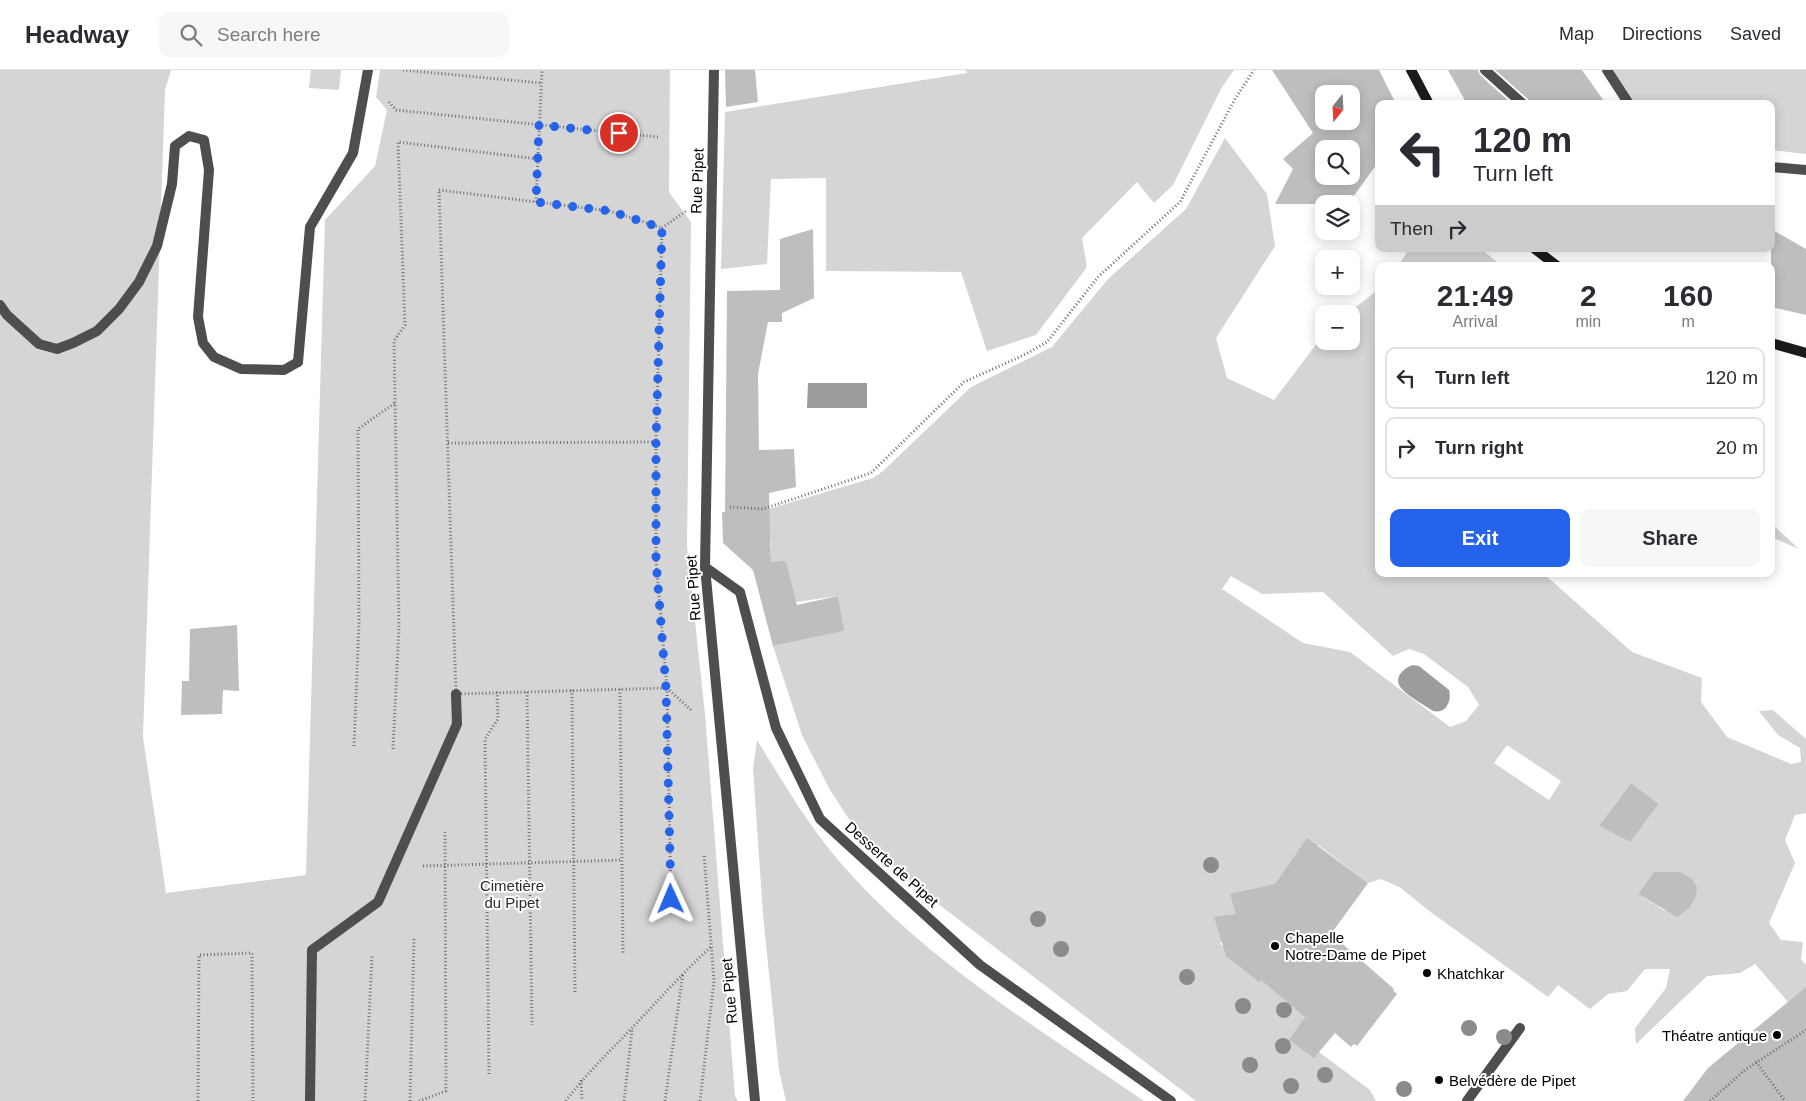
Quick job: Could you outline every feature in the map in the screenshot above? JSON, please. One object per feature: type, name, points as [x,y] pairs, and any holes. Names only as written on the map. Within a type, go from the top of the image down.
[{"type":"main road","points":[[1411,70],[1427,100]]},
{"type":"main road","points":[[1539,252],[1553,262]]},
{"type":"main road","points":[[1775,344],[1806,353]]},
{"type":"street","points":[[0,305],[7,315],[39,344],[58,349],[97,331],[119,309],[139,282],[157,246],[172,184],[175,146],[189,136],[204,140],[209,170],[198,317],[202,342],[214,357],[241,369],[284,370],[298,362],[310,227],[353,153],[368,70]]},
{"type":"street","name":"Rue Pipet","points":[[714,70],[705,567],[755,1101]]},
{"type":"street","points":[[1485,70],[1519,100]]},
{"type":"street","points":[[1607,70],[1626,100]]},
{"type":"street","points":[[1775,167],[1806,170]]},
{"type":"street","name":"Desserte de Pipet","points":[[705,567],[740,592],[776,728],[820,819],[980,965],[1171,1101]]},
{"type":"street","points":[[310,1101],[312,950],[378,902],[457,724],[456,694]]},
{"type":"street","points":[[1467,1101],[1520,1028]]},
{"type":"path","points":[[403,70],[541,83]]},
{"type":"path","points":[[536,202],[542,70]]},
{"type":"path","points":[[706,505],[763,509],[871,473],[964,382],[1024,355],[1047,342],[1098,277],[1180,202],[1235,99],[1254,70]]},
{"type":"path","points":[[384,97],[396,110],[658,137]]},
{"type":"path","points":[[393,749],[399,627],[394,341],[405,325],[398,142],[538,159]]},
{"type":"path","points":[[671,899],[666,688],[656,560],[656,442],[662,228],[610,211],[439,190],[456,694],[666,688],[692,710],[692,720]]},
{"type":"path","points":[[354,746],[359,622],[358,429],[396,402]]},
{"type":"path","points":[[448,443],[656,442]]},
{"type":"path","points":[[620,689],[624,954]]},
{"type":"path","points":[[572,690],[575,992]]},
{"type":"path","points":[[489,1074],[485,739],[498,719],[497,692]]},
{"type":"path","points":[[526,692],[532,1024]]},
{"type":"path","points":[[419,1101],[446,1091],[445,832]]},
{"type":"path","points":[[700,1101],[714,981],[703,848]]},
{"type":"path","points":[[394,866],[622,860]]},
{"type":"path","points":[[410,1101],[414,937]]},
{"type":"path","points":[[566,1101],[581,1080],[683,972],[711,946]]},
{"type":"path","points":[[198,1101],[199,955],[252,953],[253,1101]]},
{"type":"path","points":[[364,1101],[372,955]]},
{"type":"path","points":[[665,1101],[683,972]]},
{"type":"path","points":[[624,1101],[632,1028]]},
{"type":"path","points":[[1710,1101],[1756,1062],[1806,1030]]},
{"type":"path","points":[[1756,1062],[1785,1101]]},
{"type":"path","points":[[581,1080],[582,1101]]},
{"type":"green space","name":"Cimetière du Pipet","points":[[0,70],[171,70],[165,90],[143,737],[166,893],[306,875],[325,220],[375,166],[387,110],[376,97],[380,70],[670,70],[669,192],[691,222],[687,547],[705,714],[735,1096],[738,1101],[0,1101]]},
{"type":"green space","points":[[311,70],[341,70],[339,90],[309,88]]},
{"type":"green space","points":[[966,70],[1234,70],[1222,87],[1173,185],[1154,203],[1137,182],[1082,238],[1087,267],[1036,335],[987,351],[961,272],[826,271],[826,178],[771,179],[767,264],[721,269],[725,112],[967,73]]},
{"type":"green space","points":[[1613,70],[1806,70],[1806,154],[1775,150],[1775,100],[1632,100]]},
{"type":"green space","points":[[1225,138],[1267,194],[1275,246],[1216,338],[1227,378],[1274,400],[1315,346],[1315,350],[1360,350],[1359,305],[1375,292],[1375,577],[1547,577],[1632,652],[1702,678],[1701,702],[1727,737],[1791,764],[1801,762],[1800,748],[1778,735],[1759,711],[1773,710],[1806,739],[1806,813],[1795,815],[1785,840],[1795,863],[1769,923],[1781,940],[1803,942],[1801,959],[1806,965],[1806,995],[1788,1002],[1755,964],[1740,973],[1707,976],[1636,1044],[1635,1028],[1666,988],[1670,969],[1645,969],[1627,991],[1608,994],[1590,1009],[1558,985],[1548,997],[1428,910],[1401,888],[1381,879],[1368,883],[1318,845],[1275,903],[1256,893],[1220,944],[1308,1011],[1303,1020],[1319,1052],[1370,1090],[1376,1101],[1196,1101],[924,893],[860,836],[830,790],[802,735],[773,646],[843,631],[838,596],[796,602],[786,562],[771,562],[771,542],[762,511],[873,478],[883,471],[971,387],[1052,347],[1108,279],[1186,209]],"holes":[[[1231,576],[1262,594],[1323,592],[1393,656],[1409,649],[1424,654],[1468,687],[1479,705],[1466,721],[1450,727],[1350,652],[1303,643],[1222,589]],[[1507,745],[1561,781],[1549,800],[1494,763]],[[1631,783],[1659,804],[1628,841],[1599,826]],[[1652,875],[1695,896],[1665,911],[1638,894]]]},
{"type":"green space","points":[[1407,252],[1485,252],[1497,262],[1401,262]]},
{"type":"green space","points":[[1775,527],[1799,549],[1775,539]]},
{"type":"green space","points":[[757,740],[822,840],[866,891],[902,925],[980,988],[1144,1101],[786,1101],[779,1070],[763,915],[753,769]]},
{"type":"shaded area","points":[[808,383],[867,383],[867,408],[807,408]]},
{"type":"shaded area","points":[[1413,665],[1419,666],[1449,690],[1450,698],[1445,709],[1433,711],[1409,695],[1399,685],[1398,678],[1402,671]]},
{"type":"building","points":[[725,70],[755,70],[758,102],[726,107]]},
{"type":"building","points":[[1272,70],[1379,70],[1394,100],[1375,100],[1375,167],[1354,195],[1315,195],[1315,204],[1275,204],[1293,169],[1283,159],[1313,133]]},
{"type":"building","points":[[1448,70],[1478,70],[1480,75],[1508,100],[1465,100]]},
{"type":"building","points":[[1495,70],[1582,70],[1603,100],[1528,100]]},
{"type":"building","points":[[813,229],[814,298],[782,313],[782,322],[768,322],[758,374],[759,450],[794,449],[796,487],[769,493],[771,562],[786,561],[797,605],[838,596],[844,631],[773,646],[753,570],[723,543],[722,512],[725,512],[727,291],[780,290],[780,239]]},
{"type":"building","points":[[1775,231],[1806,249],[1806,315],[1775,308],[1775,262],[1771,262],[1771,252],[1775,252]]},
{"type":"building","points":[[237,625],[239,691],[223,690],[222,714],[181,715],[182,681],[189,681],[190,629]]},
{"type":"building","points":[[1631,783],[1659,804],[1630,842],[1599,826]]},
{"type":"building","name":"Chapelle Notre-Dame de Pipet","points":[[1307,838],[1368,883],[1331,934],[1394,989],[1397,994],[1357,1046],[1354,1044],[1351,1047],[1335,1033],[1314,1058],[1289,1040],[1305,1017],[1261,980],[1259,982],[1226,956],[1214,917],[1236,914],[1230,894],[1275,884]]},
{"type":"building","points":[[1654,872],[1680,872],[1692,879],[1697,888],[1696,896],[1689,908],[1677,917],[1638,894]]},
{"type":"building","name":"Théatre antique","points":[[1806,987],[1806,1101],[1683,1101],[1708,1068]]},
{"type":"place","name":"Chapelle Notre-Dame de Pipet","points":[[1275,946]]},
{"type":"place","name":"Khatchkar","points":[[1427,973]]},
{"type":"place","name":"Théatre antique","points":[[1777,1035]]},
{"type":"place","name":"Belvédère de Pipet","points":[[1439,1080]]},
{"type":"route","points":[[619,133],[539,125],[536,202],[610,211],[662,228],[656,442],[656,560],[666,688],[671,899]]}]
